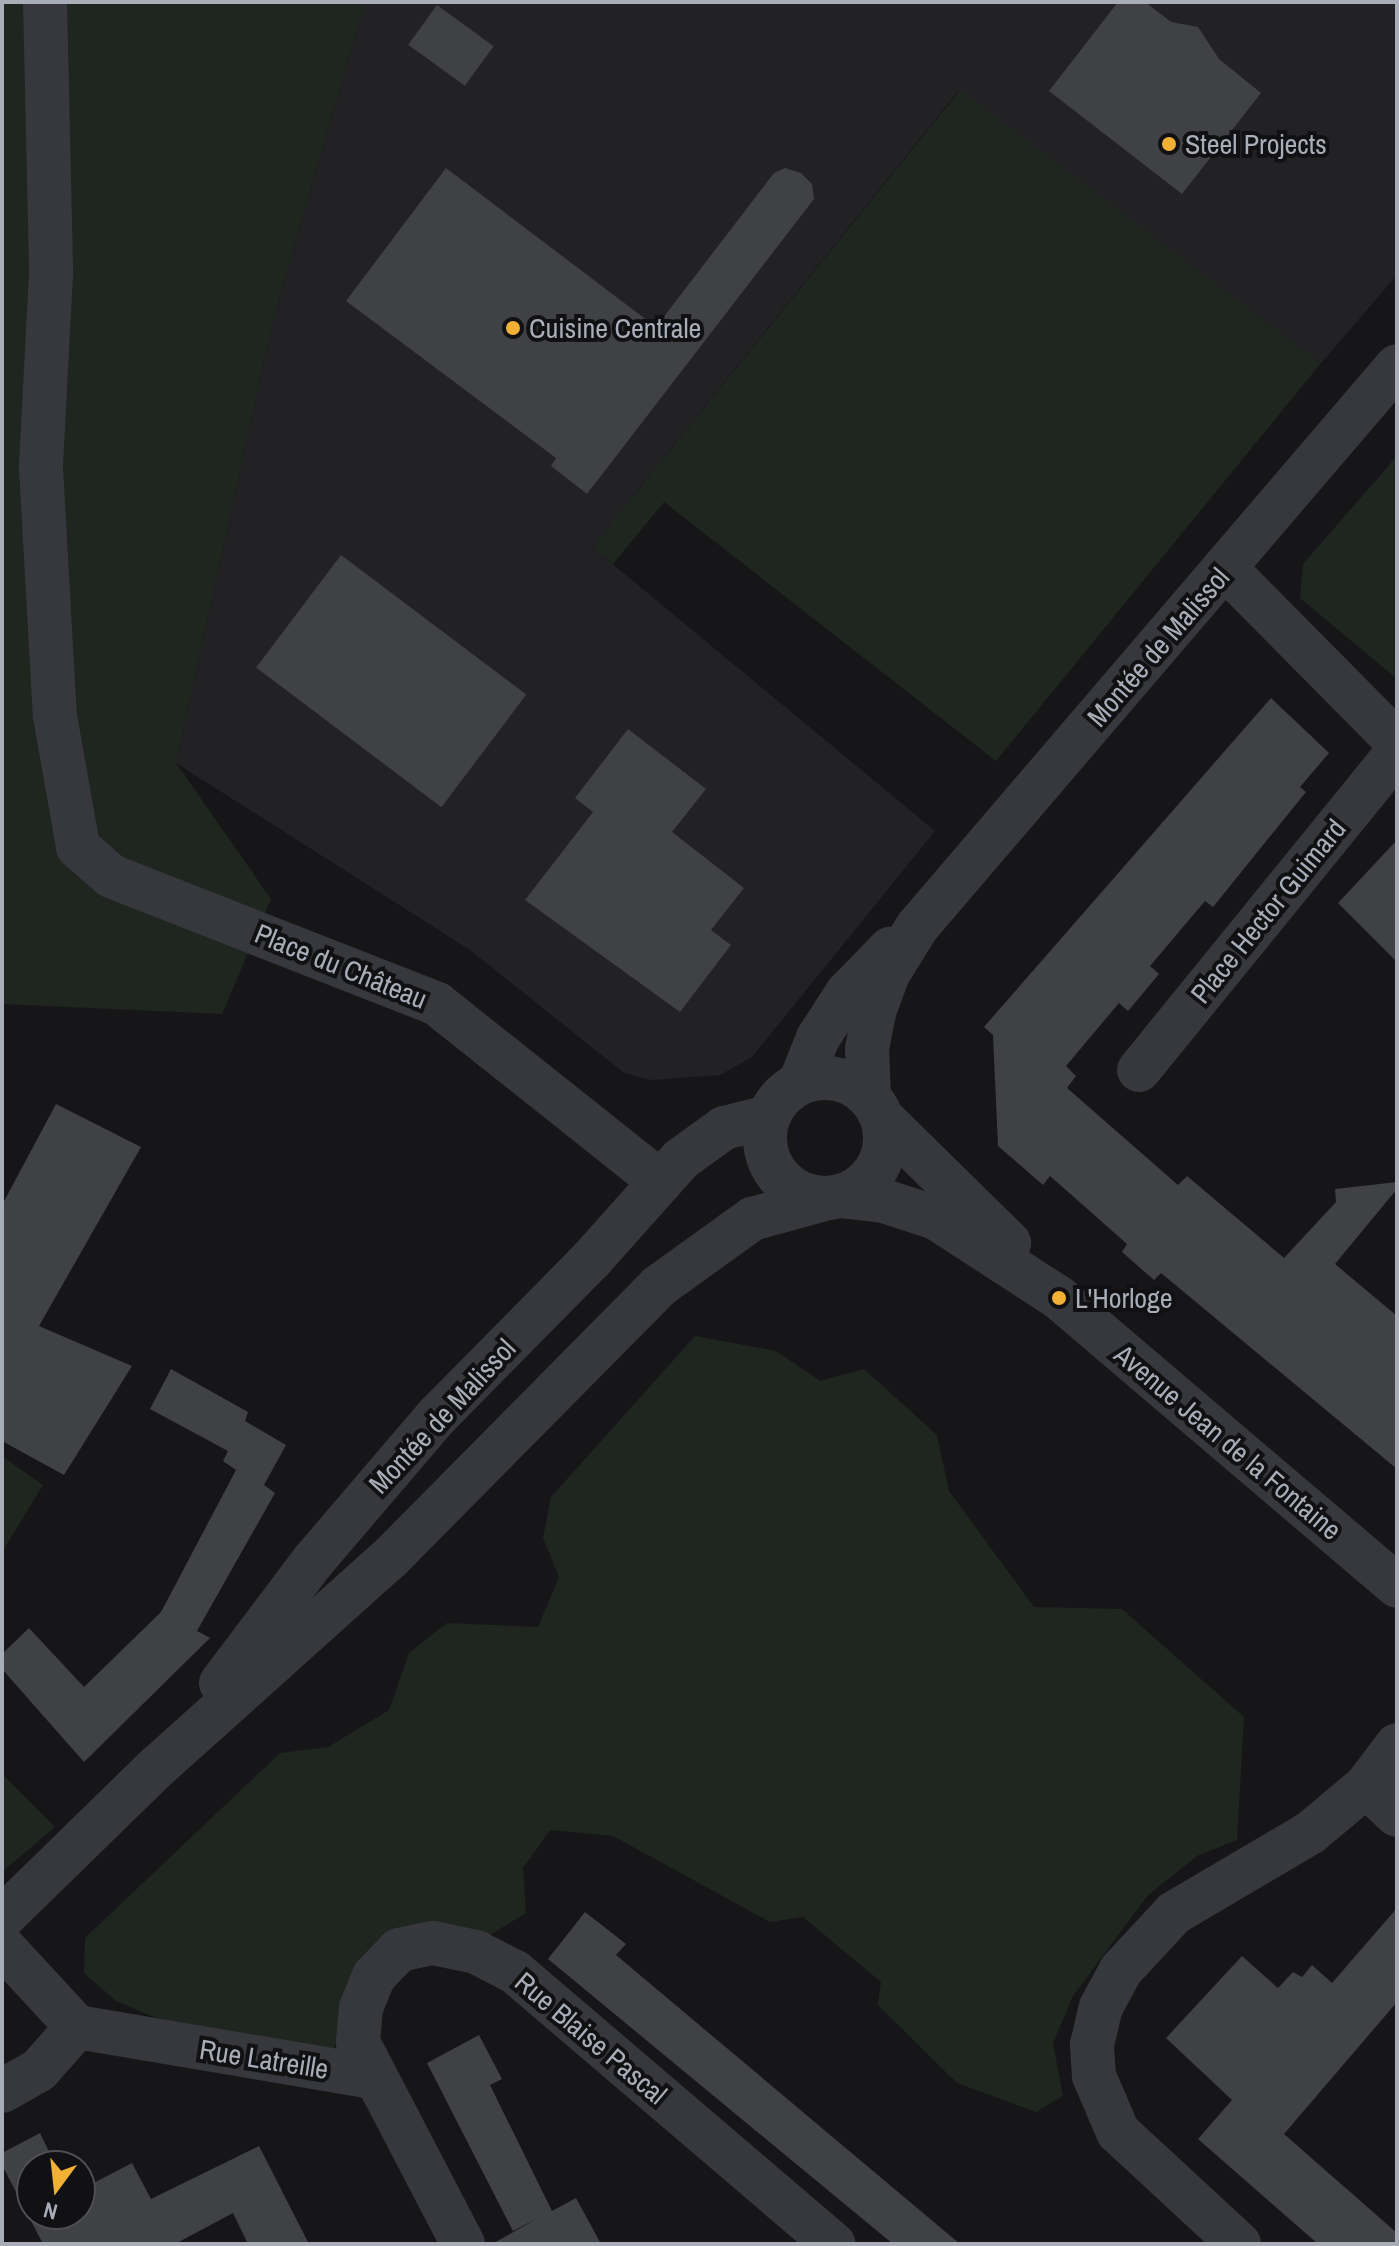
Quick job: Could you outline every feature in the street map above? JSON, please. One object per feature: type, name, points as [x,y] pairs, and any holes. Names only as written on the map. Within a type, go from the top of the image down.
[{"type":"street","name":"Place du Château","points":[[45,2],[51,274],[41,468],[55,716],[66,800],[78,847],[98,869],[437,1004],[661,1182]]},
{"type":"street","name":"Montée de Malissol","points":[[158,1766],[362,1502],[661,1182],[693,1149],[724,1128],[768,1117],[777,1101],[800,1083],[818,1038],[847,993],[917,927],[1397,366]]},
{"type":"street","points":[[1226,569],[1397,742]]},
{"type":"street","name":"Place Hector Guimard","points":[[1139,1070],[1397,752]]},
{"type":"street","name":"Montée de Malissol","points":[[2,1918],[158,1766],[389,1559],[659,1286],[752,1219],[859,1188],[877,1169],[886,1140],[876,1108],[867,1049],[874,1012],[888,974],[917,927]]},
{"type":"street","points":[[800,1083],[836,1078],[876,1108]]},
{"type":"street","name":"Avenue Jean de la Fontaine","points":[[876,1108],[1059,1298],[1397,1586]]},
{"type":"street","points":[[768,1117],[765,1147],[774,1171],[796,1191],[834,1197]]},
{"type":"street","name":"Avenue Jean de la Fontaine","points":[[834,1197],[884,1201],[936,1218],[1059,1298]]},
{"type":"street","points":[[1239,2244],[1118,2132],[1094,2076],[1092,2045],[1101,2007],[1121,1970],[1174,1913],[1310,1833],[1366,1786],[1397,1745]]},
{"type":"street","points":[[1366,1786],[1397,1815]]},
{"type":"street","name":"Rue Blaise Pascal","points":[[374,2077],[358,2042],[361,2008],[374,1976],[399,1950],[433,1943],[476,1952],[515,1972],[834,2244]]},
{"type":"street","points":[[2,1946],[77,2027],[39,2070],[2,2091]]},
{"type":"street","name":"Rue Latreille","points":[[77,2027],[374,2077]]},
{"type":"street","points":[[374,2077],[463,2244]]},
{"type":"shaded area","points":[[2,2],[365,2],[273,320],[176,763],[271,899],[222,1014],[2,1004]]},
{"type":"shaded area","points":[[365,2],[1397,2],[1397,275],[1321,363],[959,90],[592,547],[935,831],[752,1057],[720,1075],[650,1080],[624,1073],[470,950],[176,763],[273,320]]},
{"type":"shaded area","points":[[960,90],[1321,363],[996,761],[664,502],[613,564],[592,547]]},
{"type":"shaded area","points":[[1397,456],[1397,679],[1300,598],[1303,564]]},
{"type":"shaded area","points":[[695,1336],[776,1351],[820,1381],[864,1369],[937,1435],[949,1491],[1034,1607],[1122,1609],[1244,1717],[1237,1840],[1197,1856],[1148,1895],[1073,1996],[1053,2043],[1063,2096],[1036,2112],[957,2083],[878,2005],[881,1982],[803,1917],[770,1922],[613,1836],[550,1830],[523,1868],[526,1913],[479,1942],[346,1987],[334,2050],[156,2018],[116,2001],[84,1973],[85,1938],[280,1753],[328,1747],[389,1710],[409,1653],[447,1623],[538,1627],[559,1577],[543,1538],[551,1497]]},
{"type":"shaded area","points":[[2,1456],[43,1485],[2,1552]]},
{"type":"shaded area","points":[[2,1774],[55,1827],[2,1872]]},
{"type":"building","name":"Steel Projects","points":[[1118,2],[1145,2],[1171,22],[1198,27],[1219,59],[1261,93],[1182,194],[1049,91]]},
{"type":"building","points":[[437,5],[494,46],[465,86],[408,45]]},
{"type":"building","name":"Cuisine Centrale","points":[[446,168],[656,327],[774,173],[785,168],[801,173],[812,184],[814,199],[587,494],[551,466],[556,458],[346,301]]},
{"type":"building","points":[[341,555],[526,695],[441,807],[256,668]]},
{"type":"building","points":[[1271,698],[1329,753],[1300,787],[1306,792],[1213,907],[1205,901],[1150,966],[1159,974],[1128,1011],[1119,1003],[1066,1066],[1076,1076],[1067,1088],[1178,1185],[1187,1176],[1284,1258],[1336,1202],[1335,1189],[1397,1182],[1397,1189],[1335,1264],[1397,1316],[1397,1469],[1161,1273],[1154,1280],[1122,1252],[1127,1244],[1050,1176],[1043,1185],[998,1146],[993,1035],[984,1027]]},
{"type":"building","points":[[628,729],[706,789],[672,832],[744,888],[711,930],[731,945],[680,1012],[525,900],[593,812],[575,798]]},
{"type":"building","points":[[1397,840],[1397,962],[1338,903]]},
{"type":"building","points":[[56,1104],[141,1147],[39,1326],[132,1366],[64,1475],[2,1441],[2,1205]]},
{"type":"building","points":[[171,1369],[248,1412],[245,1421],[286,1445],[264,1485],[275,1493],[197,1631],[210,1638],[84,1762],[2,1669],[2,1654],[29,1628],[84,1687],[161,1612],[236,1470],[223,1461],[228,1451],[150,1409]]},
{"type":"building","points":[[1397,1908],[1397,2002],[1284,2134],[1397,2233],[1397,2244],[1318,2244],[1198,2139],[1232,2100],[1166,2038],[1242,1956],[1278,1988],[1293,1972],[1302,1977],[1312,1965],[1332,1983]]},
{"type":"building","points":[[585,1912],[626,1944],[616,1955],[960,2244],[893,2244],[548,1959]]},
{"type":"building","points":[[479,2035],[502,2079],[490,2085],[552,2211],[576,2198],[601,2244],[492,2244],[540,2217],[513,2231],[427,2063]]},
{"type":"building","points":[[40,2133],[48,2150],[16,2150],[16,2192],[2,2165],[2,2153]]},
{"type":"building","points":[[259,2146],[309,2244],[248,2244],[233,2213],[175,2244],[43,2244],[36,2230],[96,2230],[96,2182],[132,2163],[151,2199]]},
{"type":"place","name":"Steel Projects","points":[[1169,144]]},
{"type":"place","name":"Cuisine Centrale","points":[[513,328]]},
{"type":"place","name":"L'Horloge","points":[[1059,1298]]}]
